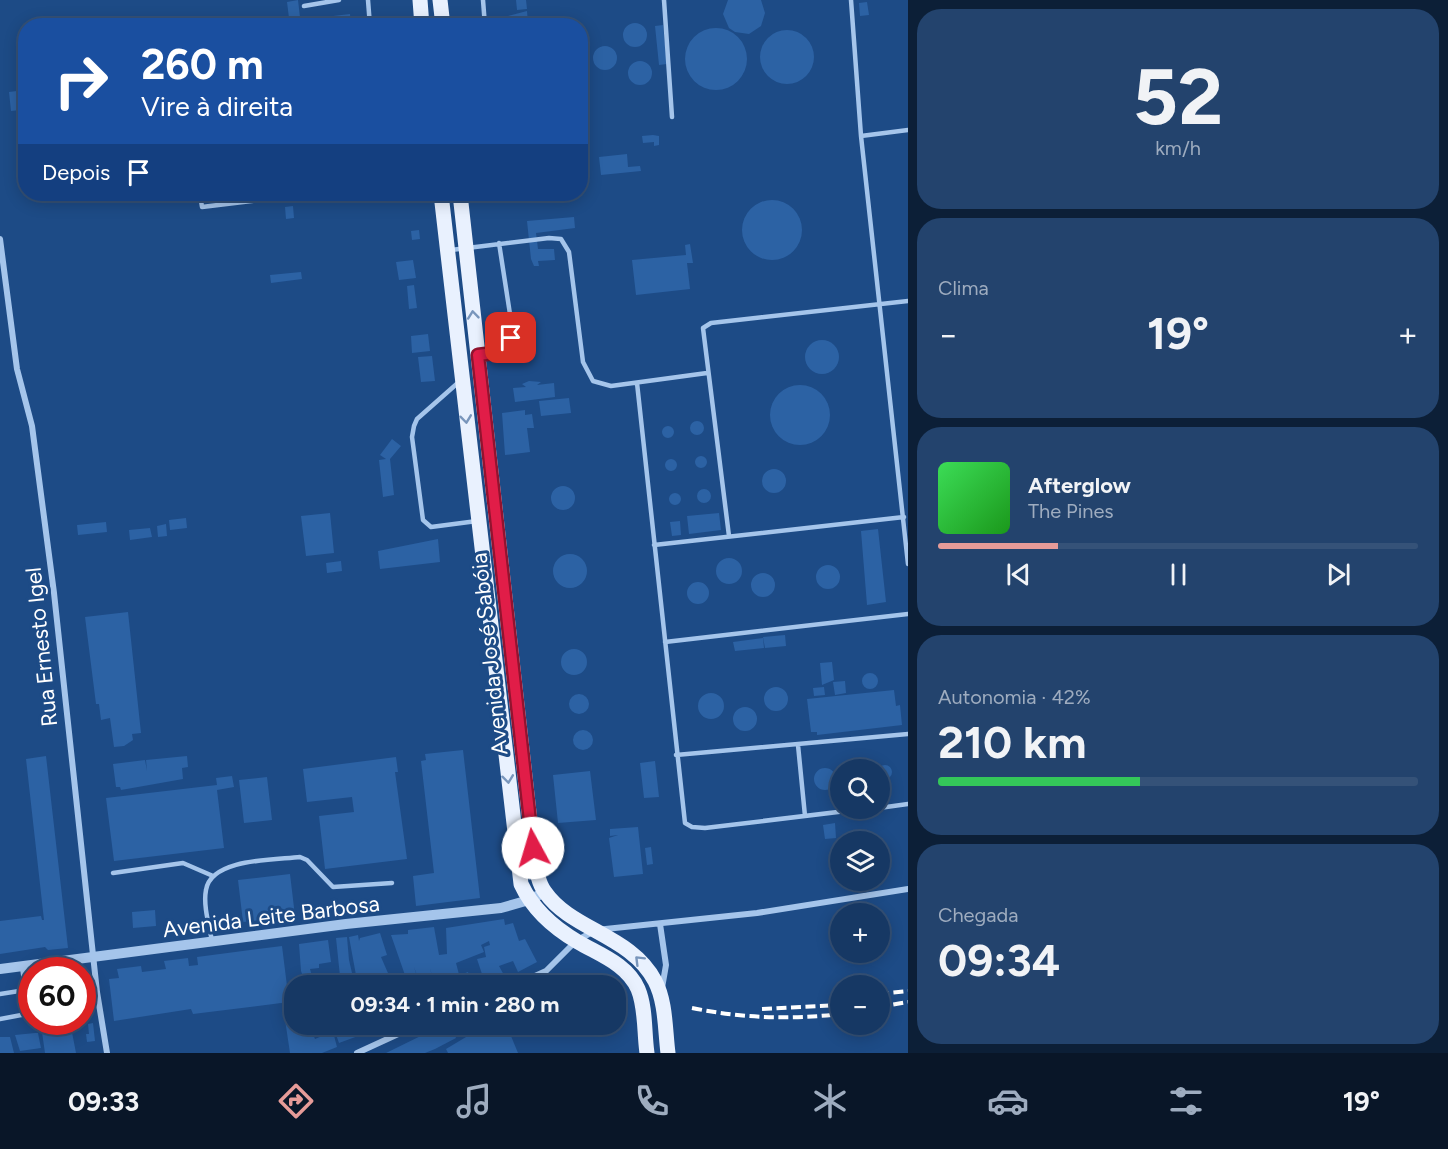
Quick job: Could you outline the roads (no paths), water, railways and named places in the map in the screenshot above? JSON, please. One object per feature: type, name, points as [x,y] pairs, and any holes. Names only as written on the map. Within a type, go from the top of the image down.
[{"type":"main road","points":[[420,0],[421,18]]},
{"type":"main road","points":[[440,0],[442,18]]},
{"type":"main road","name":"Avenida José Sabóia","points":[[442,201],[521,884],[528,900],[558,929],[621,966],[638,988],[647,1053]]},
{"type":"main road","name":"Avenida José Sabóia","points":[[461,201],[533,848],[539,880],[545,892]]},
{"type":"main road","points":[[545,892],[567,911],[631,952],[646,967],[661,994],[668,1053]]},
{"type":"street","name":"Rua Ernesto Igel","points":[[0,239],[17,369],[32,426],[54,593],[93,957]]},
{"type":"street","points":[[537,975],[546,971],[576,941],[596,930],[757,913],[908,889]]},
{"type":"street","name":"Avenida Leite Barbosa","points":[[96,958],[335,926],[501,908],[545,892]]},
{"type":"street","points":[[660,924],[666,965],[661,994]]},
{"type":"street","name":"Avenida Leite Barbosa","points":[[0,969],[18,967]]},
{"type":"street","name":"Rua Ernesto Igel","points":[[96,978],[107,1053]]},
{"type":"street","points":[[357,1053],[396,1035]]},
{"type":"lane","points":[[304,6],[339,0]]},
{"type":"lane","points":[[368,0],[369,18]]},
{"type":"lane","points":[[483,0],[484,18]]},
{"type":"lane","points":[[664,0],[672,117]]},
{"type":"lane","points":[[851,0],[861,136],[908,564]]},
{"type":"lane","points":[[861,136],[908,130]]},
{"type":"lane","points":[[201,201],[202,207],[251,201]]},
{"type":"lane","points":[[447,250],[561,238],[569,252],[583,362],[588,374],[600,385],[637,383],[707,373]]},
{"type":"lane","points":[[478,355],[502,352],[511,338],[512,327],[499,243]]},
{"type":"lane","points":[[729,537],[703,328],[711,323],[908,301]]},
{"type":"lane","points":[[462,379],[417,419],[412,437],[423,520],[426,524],[432,527],[478,521]]},
{"type":"lane","points":[[637,383],[683,816],[688,826],[705,828],[830,813]]},
{"type":"lane","points":[[654,545],[904,517]]},
{"type":"lane","points":[[665,642],[908,614]]},
{"type":"lane","points":[[676,755],[908,734]]},
{"type":"lane","points":[[798,745],[805,816]]},
{"type":"lane","points":[[890,806],[908,804]]},
{"type":"lane","points":[[212,943],[205,896],[206,888],[213,876],[238,864],[300,857],[307,860],[333,887],[392,882]]},
{"type":"lane","points":[[113,873],[183,863],[213,876]]},
{"type":"lane","points":[[0,994],[18,991]]},
{"type":"lane","points":[[0,1019],[18,1015]]},
{"type":"railway","points":[[890,993],[908,991]]},
{"type":"railway","points":[[890,1005],[908,1002]]},
{"type":"railway","points":[[762,1009],[830,1006]]},
{"type":"railway","points":[[692,1008],[766,1017],[830,1015]]}]
